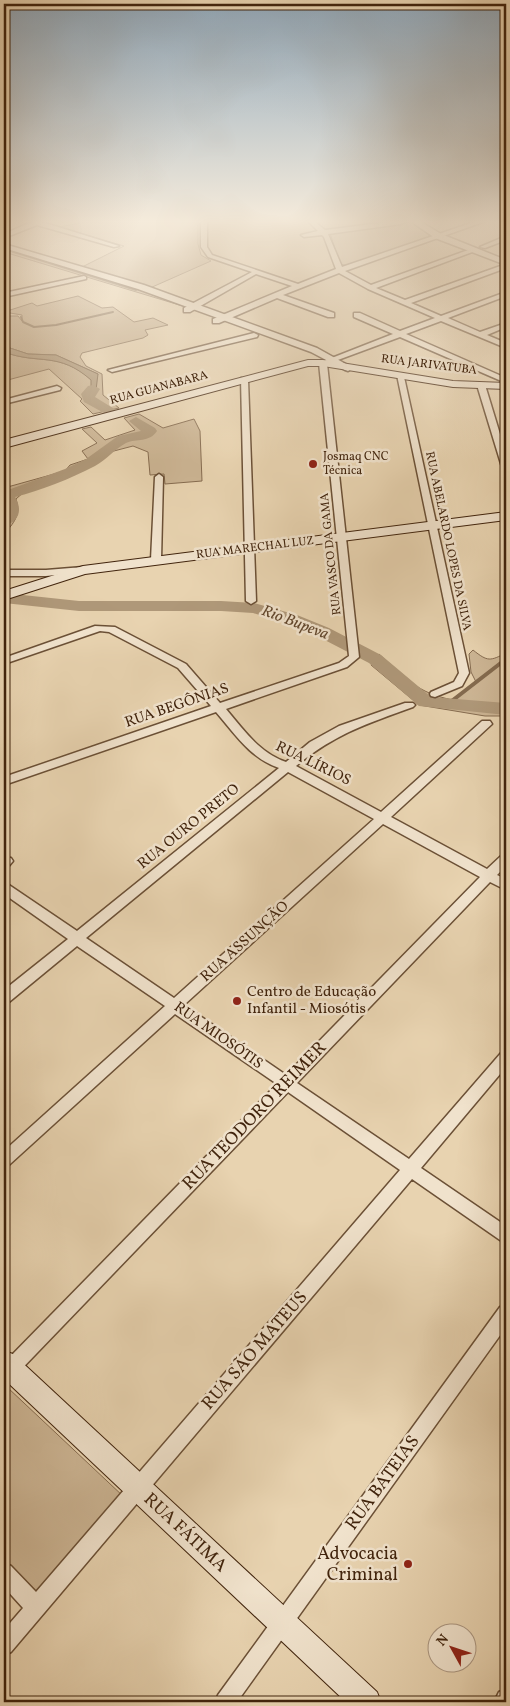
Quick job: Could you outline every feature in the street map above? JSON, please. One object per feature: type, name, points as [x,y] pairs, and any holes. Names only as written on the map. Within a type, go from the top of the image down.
[{"type":"main road","name":"RUA GUANABARA","points":[[4,444],[244,380],[303,359],[328,362]]},
{"type":"main road","name":"RUA JARIVATUBA","points":[[328,362],[348,368],[400,377],[506,386]]},
{"type":"main road","name":"RUA MARECHAL LUZ","points":[[83,570],[506,516]]},
{"type":"main road","points":[[4,595],[83,570]]},
{"type":"main road","name":"RUA FÁTIMA","points":[[6,1368],[367,1702]]},
{"type":"street","name":"RUA JARIVATUBA","points":[[167,302],[190,308]]},
{"type":"street","name":"RUA JARIVATUBA","points":[[174,302],[314,350],[328,362]]},
{"type":"street","points":[[190,308],[202,302]]},
{"type":"street","points":[[220,319],[261,302]]},
{"type":"street","points":[[295,302],[331,315]]},
{"type":"street","points":[[402,302],[506,346]]},
{"type":"street","points":[[328,362],[487,302]]},
{"type":"street","points":[[357,315],[506,381]]},
{"type":"street","name":"RUA JARIVATUBA","points":[[220,319],[303,359]]},
{"type":"street","points":[[480,335],[506,325]]},
{"type":"street","points":[[112,370],[254,335]]},
{"type":"street","name":"RUA VASCO DA GAMA","points":[[328,362],[342,537],[354,648]]},
{"type":"street","name":"RUA ABELARDO LOPES DA SILVA","points":[[400,377],[464,674],[458,684],[434,694]]},
{"type":"street","points":[[244,380],[251,601]]},
{"type":"street","points":[[481,385],[506,467]]},
{"type":"street","points":[[4,402],[57,388]]},
{"type":"street","points":[[156,560],[159,477]]},
{"type":"street","name":"RUA MARECHAL LUZ","points":[[4,573],[46,573],[83,570]]},
{"type":"street","name":"RUA LÍRIOS","points":[[4,661],[105,627],[182,666],[262,756],[275,764],[288,767],[506,885]]},
{"type":"street","name":"RUA BEGÔNIAS","points":[[4,781],[343,665],[354,657],[354,648]]},
{"type":"street","name":"RUA OURO PRETO","points":[[4,998],[314,745],[336,732],[409,705]]},
{"type":"street","name":"RUA ASSUNÇÃO","points":[[4,1160],[486,724]]},
{"type":"street","name":"RUA TEODORO REIMER","points":[[6,1368],[287,1084],[506,858]]},
{"type":"street","name":"RUA MIOSÓTIS","points":[[4,888],[506,1235]]},
{"type":"street","name":"RUA SÃO MATEUS","points":[[4,1645],[506,1057]]},
{"type":"street","name":"RUA BATEIAS","points":[[225,1702],[506,1313]]},
{"type":"street","points":[[4,1573],[36,1607]]},
{"type":"shaded area","points":[[55,302],[89,302],[102,308],[113,307],[134,322],[153,318],[168,325],[145,330],[148,335],[143,338],[82,353],[80,357],[86,366],[102,374],[103,395],[119,408],[93,414],[80,401],[82,399],[49,369],[4,381],[4,352],[16,356],[58,362],[69,365],[92,380],[91,390],[87,399],[100,403],[92,399],[90,394],[98,374],[56,355],[28,354],[4,346],[4,316],[18,316],[22,321],[22,315],[4,312],[32,303],[37,306]]},
{"type":"shaded area","points":[[168,302],[188,306],[186,307]]},
{"type":"shaded area","points":[[4,346],[28,354],[56,355],[98,374],[96,390],[90,394],[92,399],[100,403],[102,407],[87,399],[85,394],[91,390],[91,380],[79,371],[58,362],[16,356],[4,352]]},
{"type":"shaded area","points":[[139,414],[163,428],[194,419],[200,431],[202,481],[165,484],[164,474],[150,475],[148,452],[133,446],[110,452],[68,476],[25,491],[16,499],[18,510],[16,518],[4,534],[4,513],[7,512],[4,504],[4,488],[65,471],[70,465],[88,459],[82,451],[97,443],[82,429],[91,427],[105,440],[135,430],[124,418]]},
{"type":"shaded area","points":[[473,650],[482,657],[489,659],[506,653],[506,716],[485,716],[419,705],[371,665],[379,654],[404,677],[421,689],[453,700],[476,682],[471,672],[469,654]]},
{"type":"shaded area","points":[[7,1387],[124,1497],[39,1598],[4,1561],[4,1391]]},
{"type":"waterway","points":[[21,317],[23,322],[34,327],[56,325],[113,312]]},
{"type":"waterway","name":"Rio Bupeva","points":[[93,389],[88,394],[89,399],[109,410]]},
{"type":"waterway","name":"Rio Bupeva","points":[[13,493],[70,472],[91,462],[123,439],[141,437],[150,431],[136,421]]},
{"type":"waterway","name":"Rio Bupeva","points":[[4,521],[11,514],[12,508],[9,499]]},
{"type":"waterway","name":"Rio Bupeva","points":[[4,598],[79,606],[221,606],[254,608],[291,619],[323,632],[375,659],[426,702],[506,709]]},
{"type":"waterway","points":[[445,703],[453,700],[506,659]]},
{"type":"place","name":"Josmaq CNC Técnica","points":[[313,464]]},
{"type":"place","name":"Centro de Educação Infantil - Miosótis","points":[[237,1001]]},
{"type":"place","name":"Advocacia Criminal","points":[[408,1564]]}]
